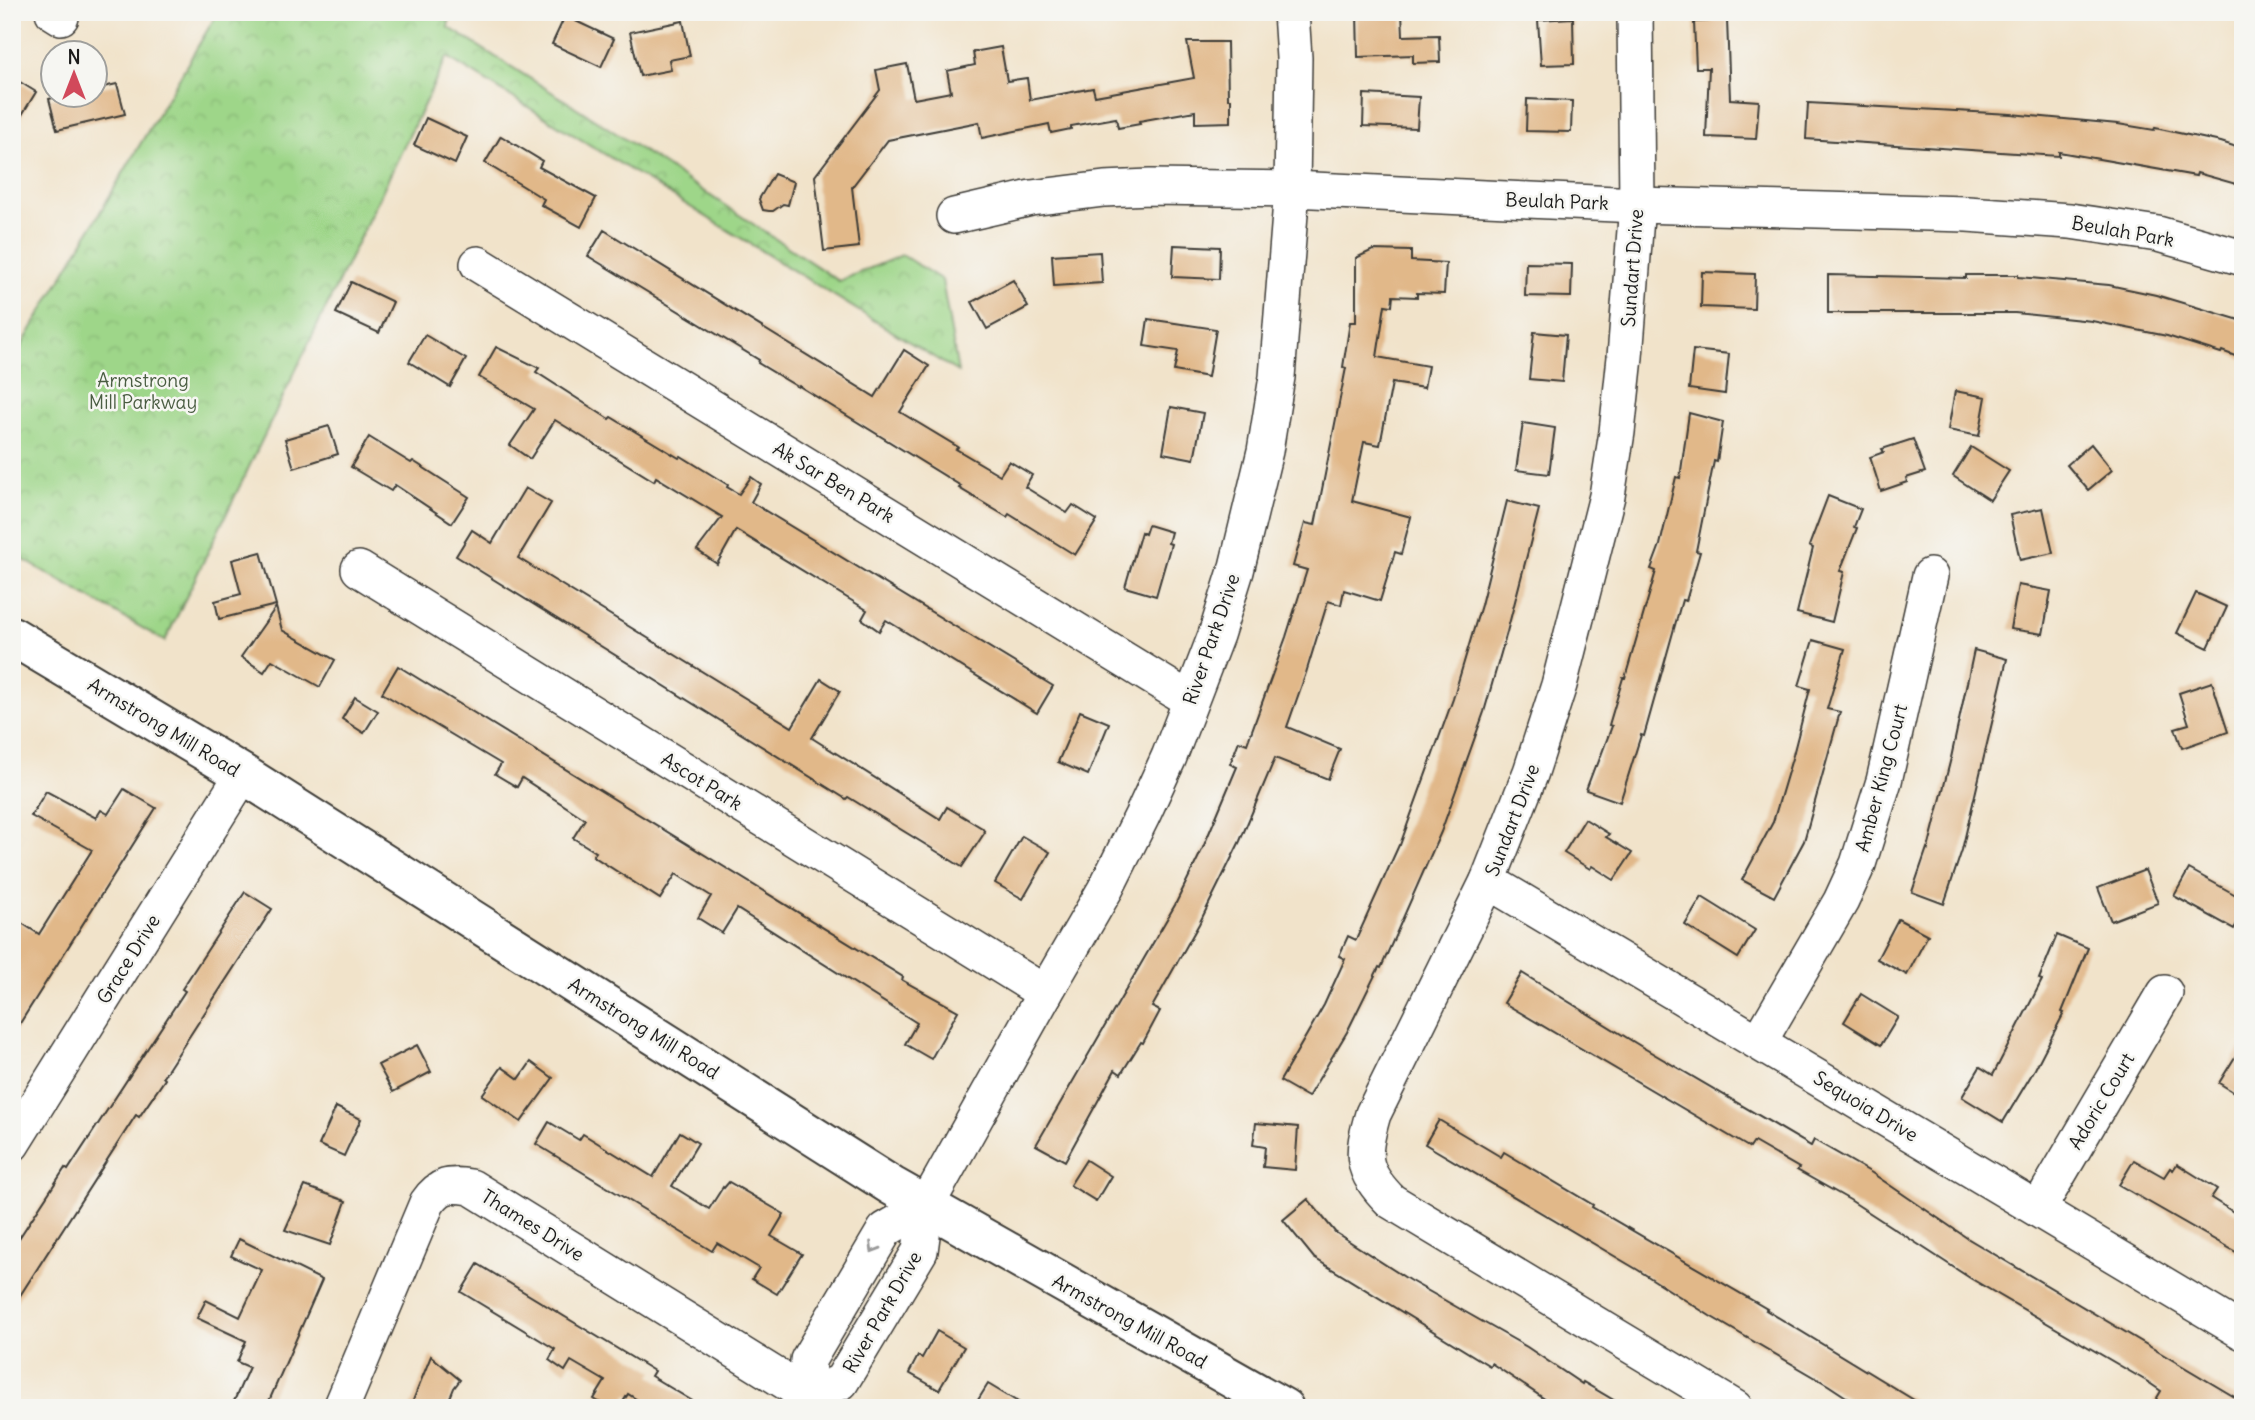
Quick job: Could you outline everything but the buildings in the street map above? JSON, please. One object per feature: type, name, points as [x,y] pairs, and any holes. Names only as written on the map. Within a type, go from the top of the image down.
[{"type":"main road","name":"Armstrong Mill Road","points":[[12,636],[243,775],[892,1186],[1284,1408]]},
{"type":"street","name":"River Park Drive","points":[[811,1404],[808,1360],[885,1230],[926,1206],[1106,888],[1169,757],[1216,635],[1236,571],[1265,451],[1277,377],[1292,190],[1294,58],[1291,12]]},
{"type":"street","name":"Sundart Drive","points":[[1635,12],[1637,205],[1625,357],[1607,496],[1559,685],[1531,772],[1488,881],[1373,1115],[1365,1152],[1368,1171],[1375,1185],[1391,1201],[1735,1408]]},
{"type":"street","name":"Beulah Park","points":[[954,216],[1031,198],[1104,189],[1150,187],[1292,190],[1637,205],[1967,214],[2070,221],[2158,234],[2243,258]]},
{"type":"street","name":"Ak Sar Ben Park","points":[[478,264],[1190,700]]},
{"type":"street","name":"Ascot Park","points":[[359,569],[1045,993]]},
{"type":"street","name":"Amber King Court","points":[[1759,1042],[1841,901],[1858,864],[1884,781],[1930,576]]},
{"type":"street","name":"Grace Drive","points":[[12,1144],[243,775]]},
{"type":"street","name":"Sequoia Drive","points":[[1488,881],[2243,1332]]},
{"type":"street","name":"Adoric Court","points":[[2038,1209],[2165,993]]},
{"type":"street","name":"Thames Drive","points":[[341,1408],[427,1203],[434,1192],[445,1186],[457,1185],[471,1187],[811,1404]]},
{"type":"green space","name":"Armstrong Mill Parkway","points":[[218,12],[451,12],[448,27],[593,118],[839,281],[902,255],[942,280],[958,372],[447,57],[165,641],[12,553],[12,362]]}]
